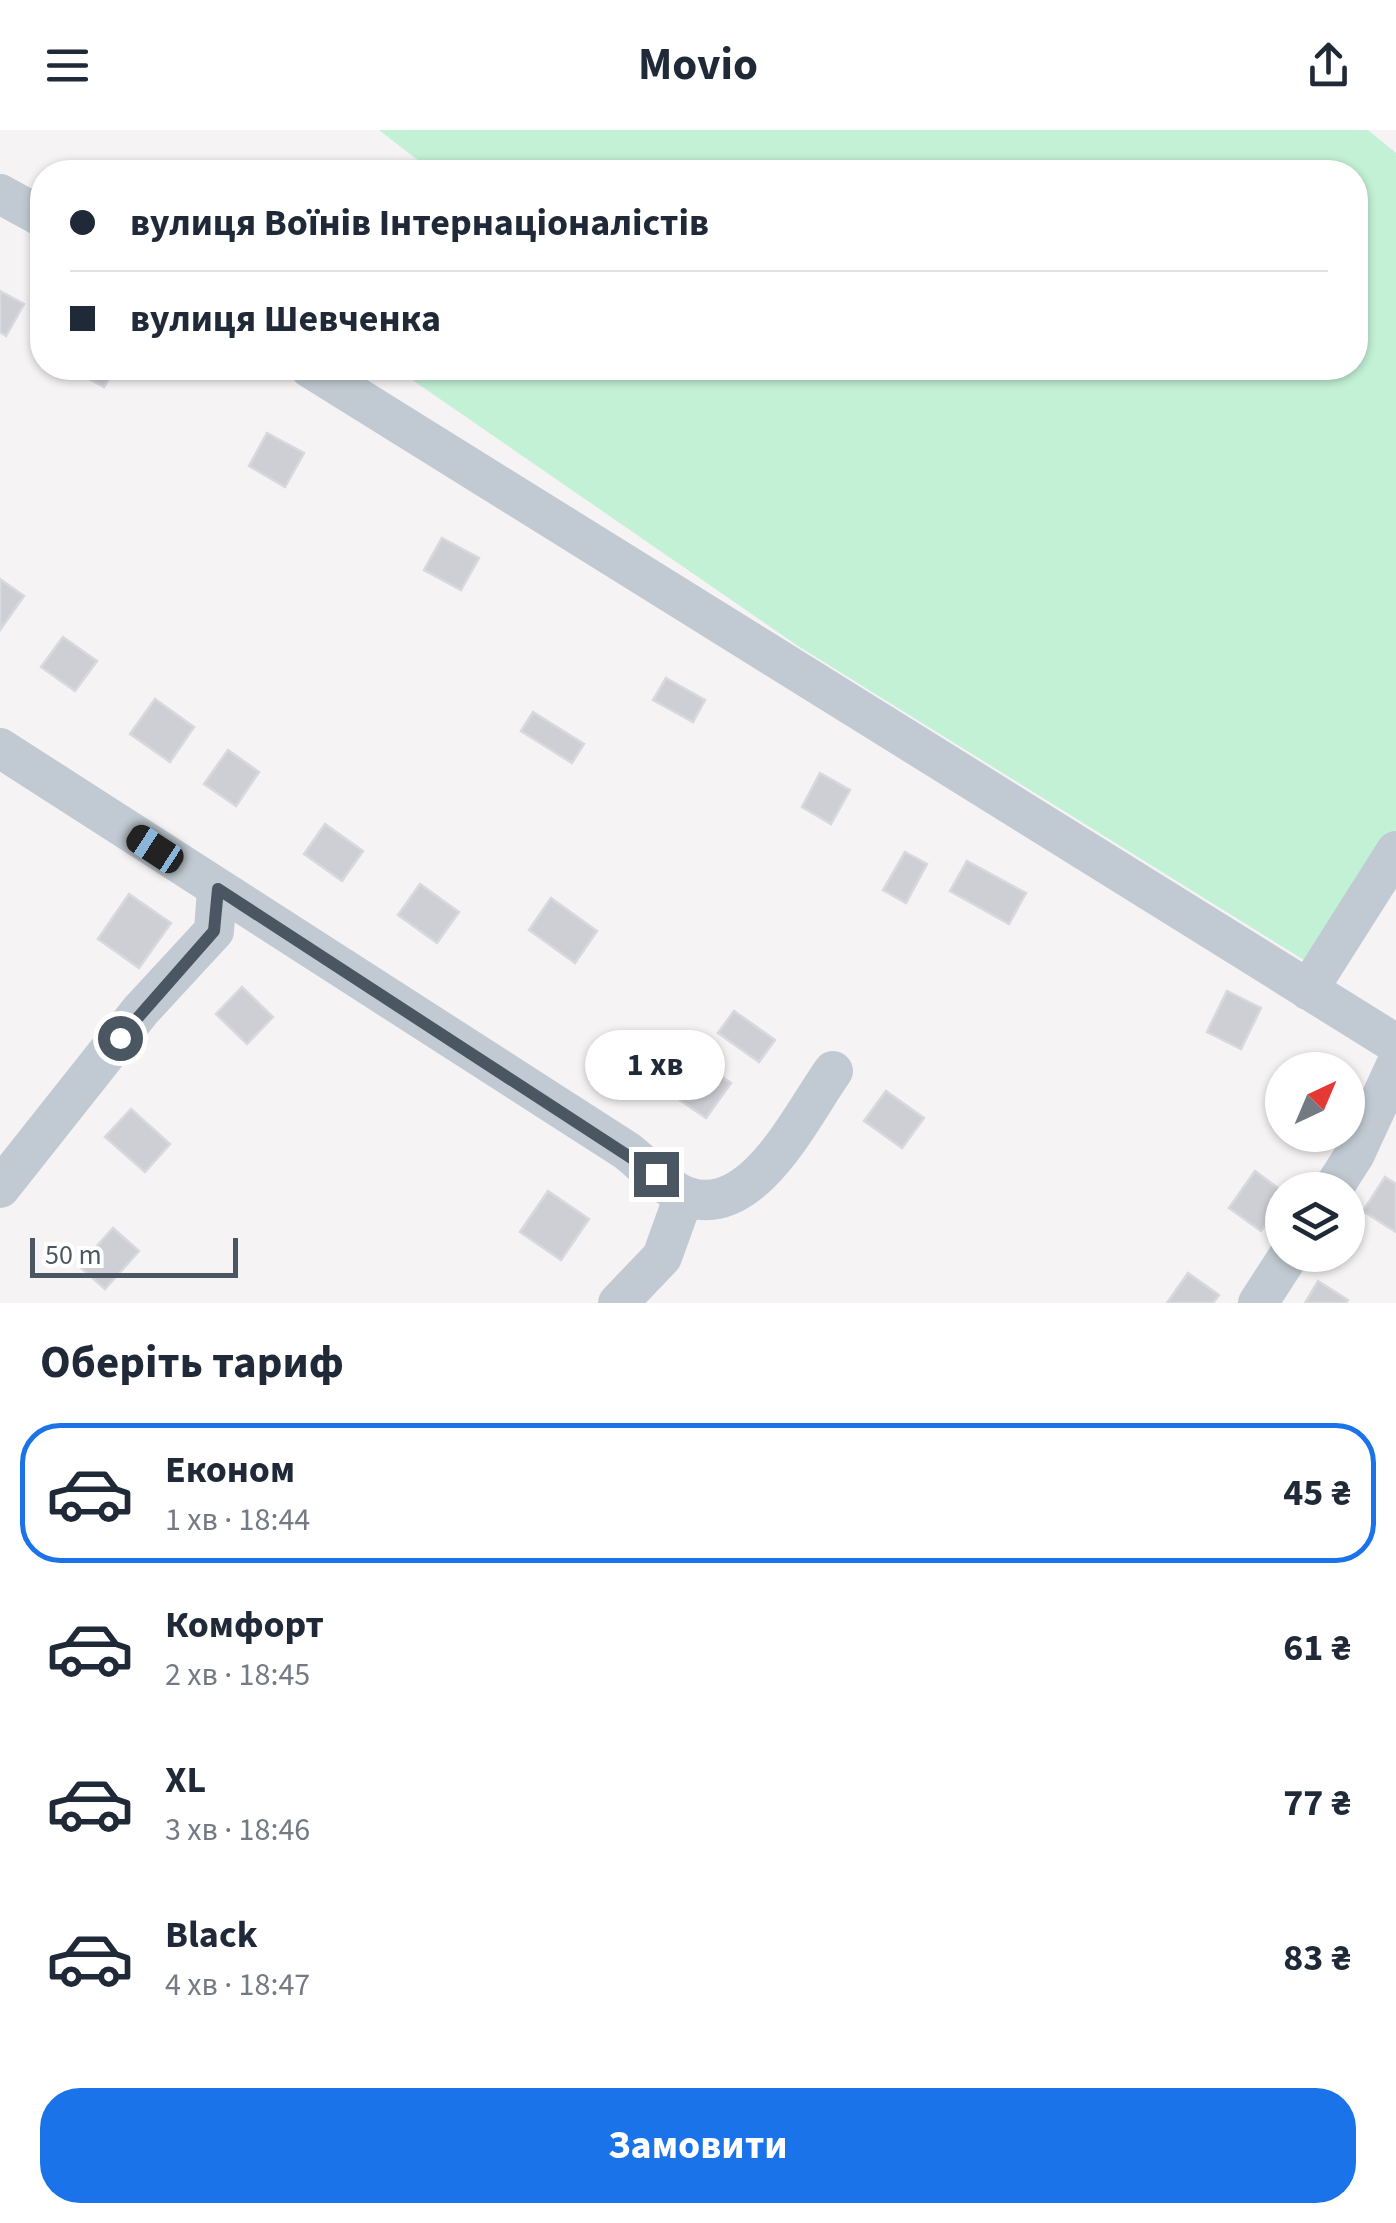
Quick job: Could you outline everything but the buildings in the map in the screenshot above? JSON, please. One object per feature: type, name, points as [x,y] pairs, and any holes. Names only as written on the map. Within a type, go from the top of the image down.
[{"type":"street","points":[[0,194],[30,210]]},
{"type":"street","points":[[329,380],[1396,1044]]},
{"type":"street","points":[[0,748],[627,1151],[684,1196],[711,1203],[741,1193],[766,1168],[833,1071]]},
{"type":"street","points":[[1308,990],[1396,851]]},
{"type":"street","points":[[0,1188],[141,1010],[214,931],[218,889]]},
{"type":"street","points":[[1344,1172],[1396,1065]]},
{"type":"street","points":[[618,1303],[662,1256],[684,1196]]},
{"type":"street","points":[[1258,1303],[1278,1272]]},
{"type":"green space","points":[[379,130],[1368,130],[1396,153],[1396,851],[1320,970],[798,646],[412,380],[1368,380],[1368,160],[418,160]]},
{"type":"route","points":[[120,1038],[214,931],[218,889],[627,1151],[656,1174]]}]
